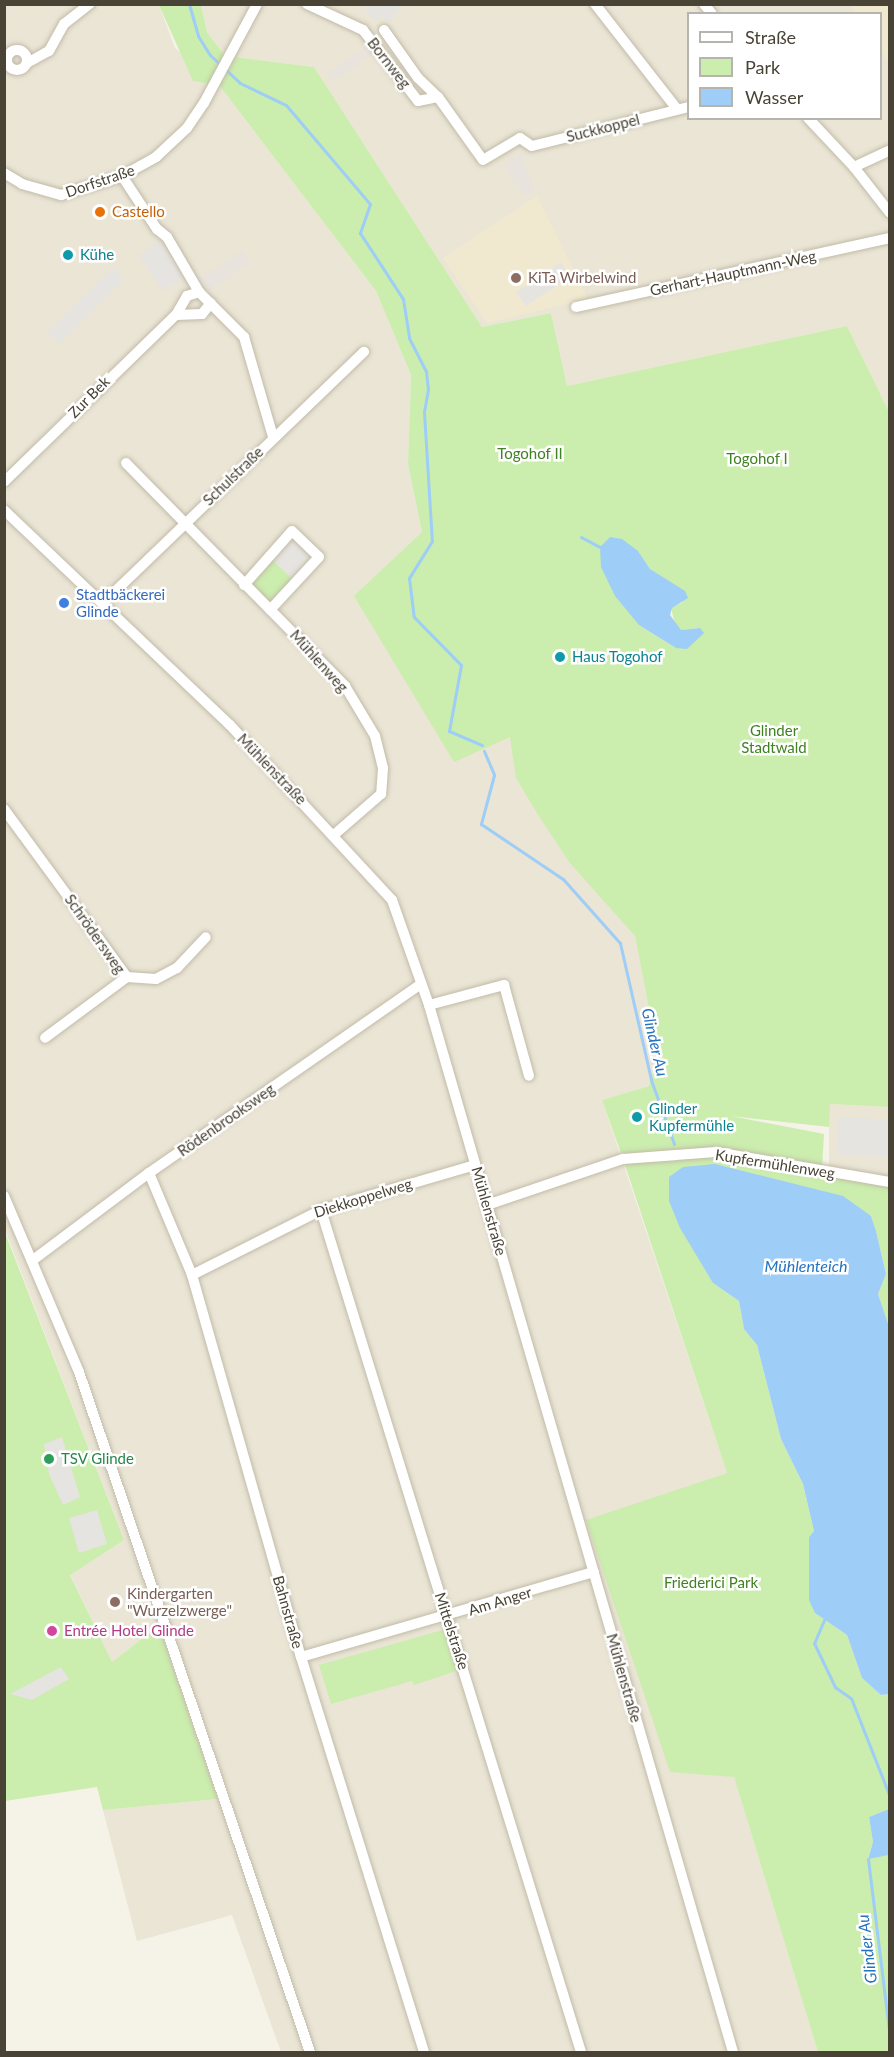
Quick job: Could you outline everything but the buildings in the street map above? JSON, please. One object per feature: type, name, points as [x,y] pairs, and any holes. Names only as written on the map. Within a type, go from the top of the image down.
[{"type":"street","points":[[6,59],[14,69],[20,69],[49,51],[64,24],[90,4]]},
{"type":"street","name":"Dorfstraße","points":[[4,173],[22,184],[61,195],[122,176],[175,142],[204,104],[257,4]]},
{"type":"street","name":"Bornweg","points":[[307,4],[363,30],[418,101],[438,97]]},
{"type":"street","points":[[594,4],[677,109]]},
{"type":"street","name":"Bornweg","points":[[384,30],[418,78],[438,97],[483,160],[520,138]]},
{"type":"street","points":[[405,83],[418,78]]},
{"type":"street","name":"Suckkoppel","points":[[520,138],[532,146],[687,107]]},
{"type":"street","points":[[810,120],[854,167],[890,213]]},
{"type":"street","points":[[854,167],[890,150]]},
{"type":"street","points":[[122,176],[151,221],[167,237],[200,292],[244,337],[273,437]]},
{"type":"street","name":"Gerhart-Hauptmann-Weg","points":[[576,307],[890,238]]},
{"type":"street","name":"Zur Bek","points":[[4,482],[176,315],[187,296],[200,292]]},
{"type":"street","points":[[176,315],[202,314],[211,303]]},
{"type":"street","name":"Schulstraße","points":[[104,602],[273,437],[364,352]]},
{"type":"street","name":"Mühlenweg","points":[[126,463],[183,524],[345,687],[375,736],[383,768],[381,794],[335,834]]},
{"type":"street","name":"Mühlenstraße","points":[[4,510],[104,602],[335,834],[392,900],[429,1005],[733,2052]]},
{"type":"street","points":[[244,585],[292,531],[320,557],[270,610]]},
{"type":"street","name":"Schrödersweg","points":[[4,809],[127,977],[45,1038]]},
{"type":"street","points":[[127,977],[156,979],[177,968],[206,937]]},
{"type":"street","name":"Rödenbrooksweg","points":[[33,1260],[149,1173],[421,984]]},
{"type":"street","points":[[429,1005],[504,985],[529,1076]]},
{"type":"street","name":"Kupfermühlenweg","points":[[487,1205],[623,1159],[716,1152],[890,1182]]},
{"type":"street","name":"Diekkoppelweg","points":[[192,1275],[256,1239],[321,1210],[475,1165]]},
{"type":"street","name":"Bahnstraße","points":[[149,1173],[192,1275],[301,1657],[424,2052]]},
{"type":"street","points":[[4,1197],[33,1260],[79,1372],[310,2052]]},
{"type":"street","name":"Mittelstraße","points":[[321,1210],[581,2052]]},
{"type":"street","name":"Am Anger","points":[[301,1657],[447,1617],[594,1572]]},
{"type":"shaded area","points":[[5,5],[159,5],[175,48],[219,85],[376,291],[411,375],[408,464],[422,532],[354,597],[510,737],[635,936],[658,1056],[649,1086],[602,1100],[727,1473],[586,1521],[734,1777],[818,2052],[281,2052],[232,1915],[137,1941],[103,1810],[218,1799],[159,1627],[112,1662],[70,1574],[124,1540],[5,1230]]},
{"type":"shaded area","points":[[201,5],[889,5],[889,412],[847,326],[567,386],[551,313],[482,327],[314,67],[225,56],[207,32]]},
{"type":"shaded area","points":[[369,5],[403,5],[388,22],[381,16],[377,21],[364,10]]},
{"type":"shaded area","points":[[850,5],[889,5],[889,63],[882,52],[882,12],[855,12]]},
{"type":"shaded area","points":[[365,37],[376,52],[333,82],[327,73],[366,47],[361,39]]},
{"type":"shaded area","points":[[520,153],[535,190],[525,197],[504,165]]},
{"type":"shaded area","name":"KiTa Wirbelwind","points":[[537,196],[588,299],[487,323],[443,258]]},
{"type":"shaded area","points":[[160,240],[184,277],[163,291],[139,255]]},
{"type":"shaded area","points":[[242,251],[250,263],[209,291],[200,279]]},
{"type":"shaded area","points":[[561,262],[570,277],[526,306],[516,292]]},
{"type":"shaded area","points":[[113,268],[124,279],[59,344],[47,332]]},
{"type":"shaded area","points":[[292,531],[319,557],[296,582],[269,557]]},
{"type":"shaded area","points":[[829,1104],[889,1107],[889,1177],[829,1169]]},
{"type":"shaded area","points":[[839,1117],[889,1120],[889,1157],[837,1155]]},
{"type":"shaded area","points":[[62,1437],[80,1497],[63,1505],[49,1474],[44,1444]]},
{"type":"shaded area","points":[[97,1510],[107,1544],[79,1553],[69,1518]]},
{"type":"shaded area","points":[[61,1667],[69,1679],[32,1700],[10,1694]]},
{"type":"green space","points":[[159,5],[201,5],[207,32],[225,56],[211,84],[193,81]]},
{"type":"green space","points":[[234,57],[314,67],[482,327],[551,313],[567,386],[847,326],[889,412],[889,1107],[830,1104],[829,1127],[731,1116],[824,1134],[822,1167],[716,1152],[623,1159],[602,1100],[649,1086],[658,1056],[635,936],[569,862],[537,813],[516,778],[510,737],[454,762],[354,596],[422,532],[408,464],[411,375],[376,291],[219,85]],"holes":[[[638,551],[650,569],[676,589],[683,602],[671,608],[675,624],[681,630],[700,628],[676,648],[639,625]]]},
{"type":"green space","points":[[269,557],[296,582],[270,610],[244,585]]},
{"type":"green space","name":"Friederici Park","points":[[717,1155],[889,1186],[889,1330],[878,1294],[886,1274],[876,1231],[871,1216],[859,1209],[713,1283],[739,1301],[744,1329],[757,1345],[781,1439],[803,1484],[814,1531],[809,1537],[815,1613],[847,1635],[862,1678],[881,1695],[889,1694],[889,1809],[869,1817],[873,1842],[868,1858],[889,1855],[889,2052],[818,2052],[734,1777],[670,1772],[586,1520],[727,1473],[624,1162]]},
{"type":"green space","points":[[4,1230],[124,1540],[70,1575],[112,1662],[159,1626],[218,1799],[103,1810],[97,1787],[5,1801]]},
{"type":"green space","points":[[446,1629],[459,1670],[414,1685],[412,1681],[331,1704],[319,1665]]},
{"type":"water","points":[[610,537],[622,539],[638,551],[650,569],[685,591],[688,598],[672,608],[670,615],[681,630],[700,628],[704,633],[687,649],[676,648],[639,625],[615,596],[601,567],[600,547]]},
{"type":"water","name":"Mühlenteich","points":[[715,1164],[843,1196],[871,1216],[876,1231],[886,1274],[878,1294],[890,1330],[889,1694],[881,1695],[862,1678],[847,1635],[815,1613],[809,1600],[809,1537],[814,1531],[803,1484],[781,1439],[757,1345],[744,1329],[739,1301],[713,1283],[680,1228],[669,1201],[669,1177],[683,1167]]},
{"type":"water","points":[[889,1809],[889,1855],[868,1859],[873,1842],[869,1817]]},
{"type":"waterway","points":[[189,4],[198,36],[210,55],[240,83],[286,105],[370,204],[360,233],[403,299],[409,338],[426,371],[428,389],[424,412],[432,541],[409,578],[414,617],[461,665],[449,731],[482,745]]},
{"type":"waterway","points":[[581,537],[600,547]]},
{"type":"waterway","points":[[484,751],[494,775],[481,824],[563,879],[620,943],[651,1080],[674,1144]]},
{"type":"waterway","name":"Glinder Au","points":[[824,1620],[814,1643],[835,1687],[851,1698],[890,1797]]},
{"type":"waterway","name":"Glinder Au","points":[[868,1859],[890,2037]]},
{"type":"place","name":"Castello","points":[[100,212]]},
{"type":"place","name":"Kühe","points":[[68,255]]},
{"type":"place","name":"KiTa Wirbelwind","points":[[516,278]]},
{"type":"place","name":"Stadtbäckerei Glinde","points":[[64,603]]},
{"type":"place","name":"Haus Togohof","points":[[560,657]]},
{"type":"place","name":"Glinder Kupfermühle","points":[[637,1117]]},
{"type":"place","name":"TSV Glinde","points":[[49,1459]]},
{"type":"place","name":"Kindergarten \"Wurzelzwerge\"","points":[[115,1602]]},
{"type":"place","name":"Entrée Hotel Glinde","points":[[52,1631]]},
{"type":"park label","name":"Togohof II","points":[[530,454]]},
{"type":"park label","name":"Togohof I","points":[[757,459]]},
{"type":"park label","name":"Glinder Stadtwald","points":[[774,738]]}]
